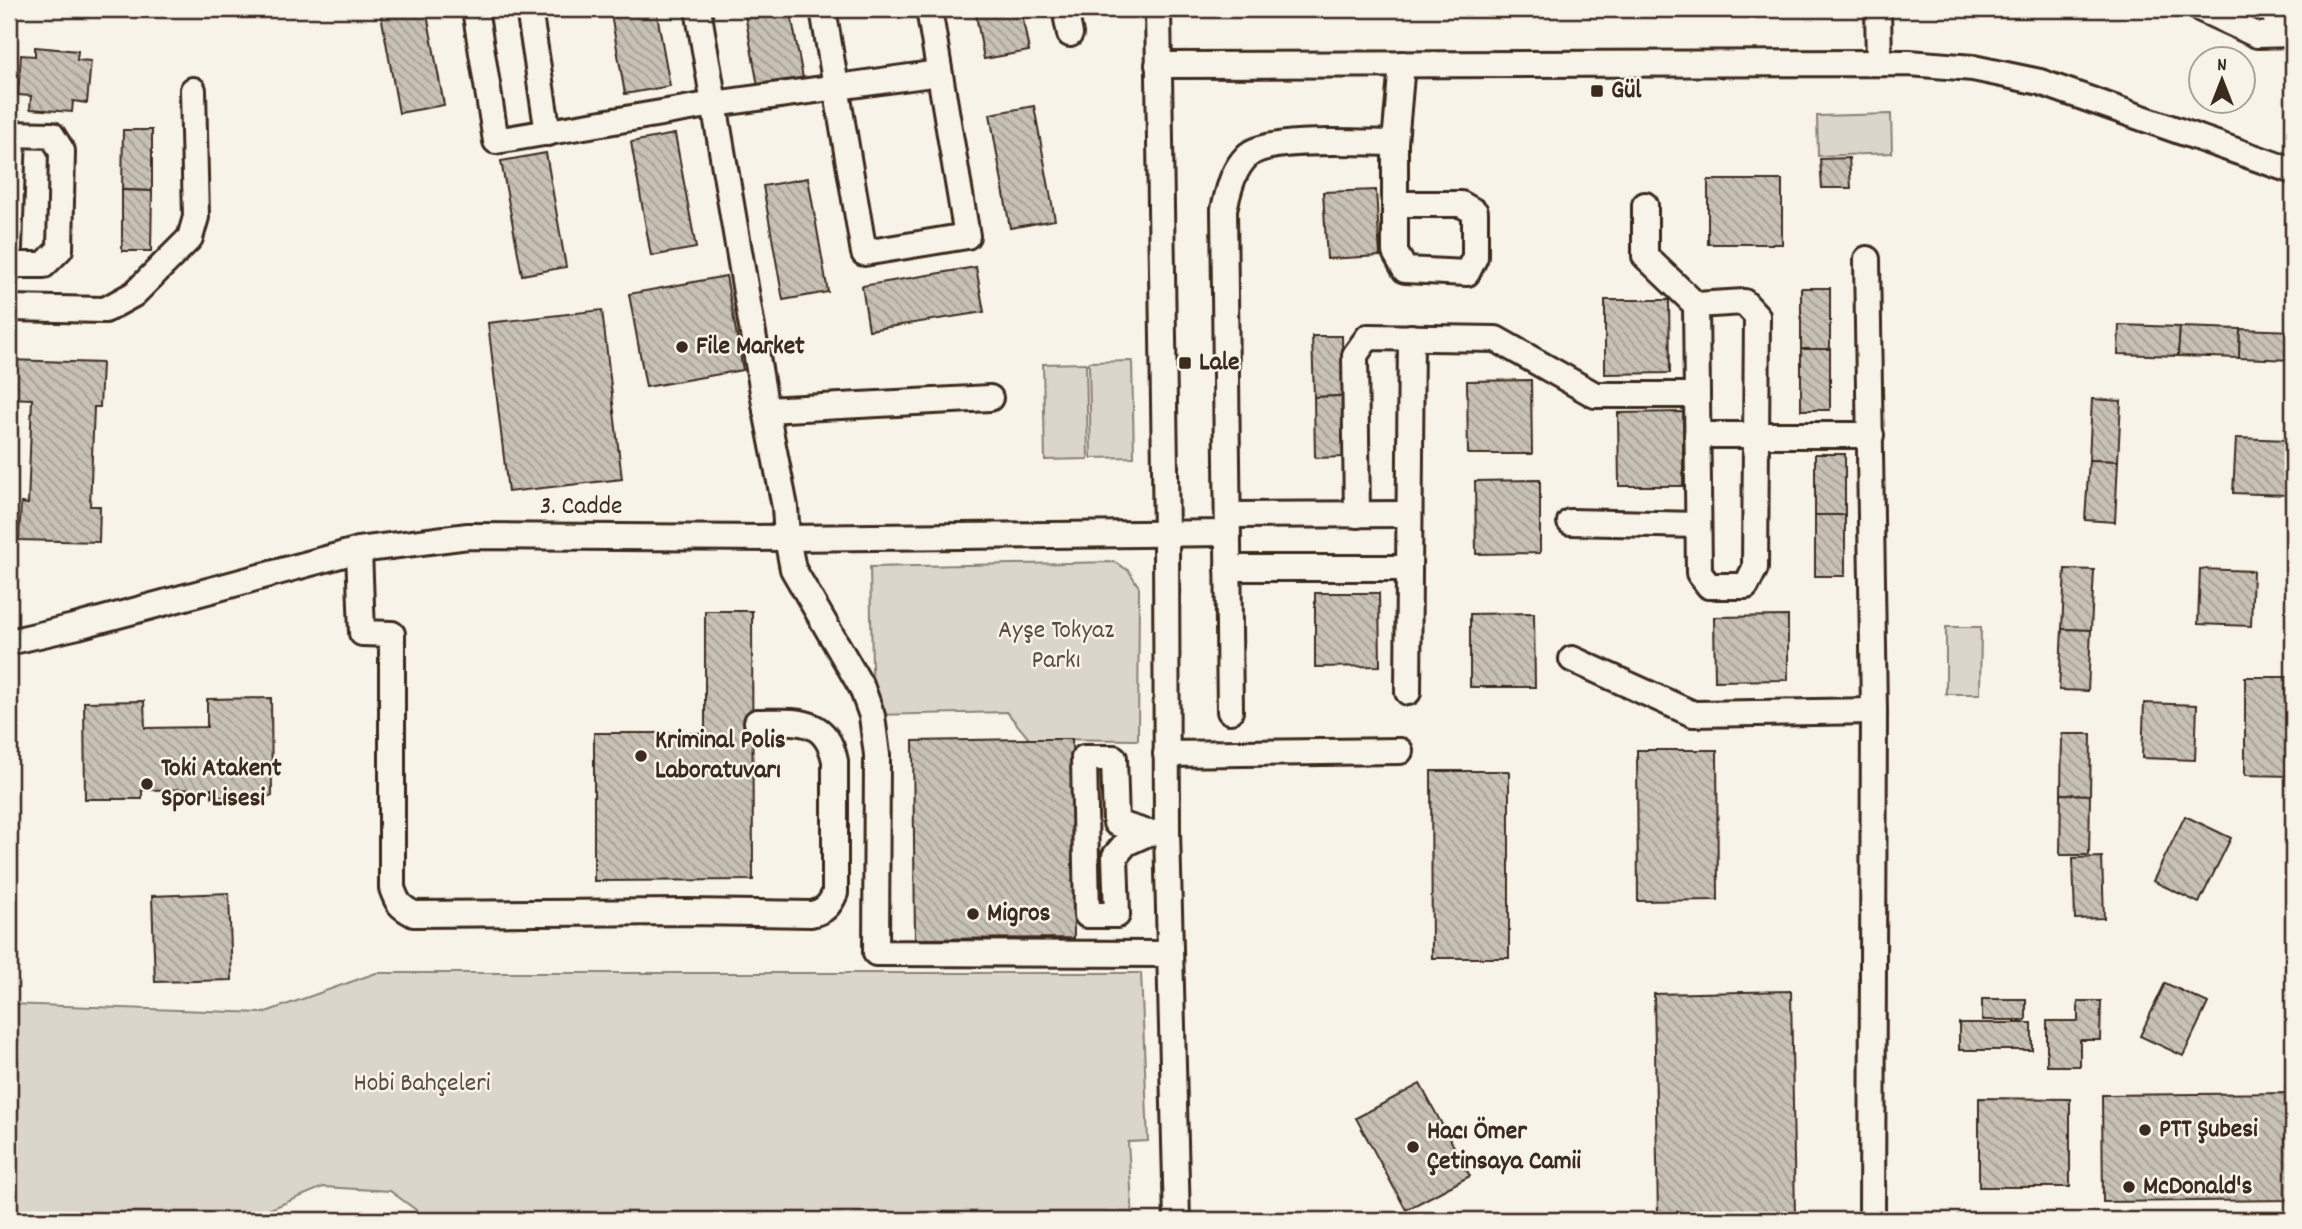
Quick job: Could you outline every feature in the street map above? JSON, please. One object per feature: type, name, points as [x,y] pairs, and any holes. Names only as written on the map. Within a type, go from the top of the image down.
[{"type":"street","points":[[475,9],[496,141],[714,104],[939,73]]},
{"type":"street","points":[[529,9],[548,133]]},
{"type":"street","points":[[698,9],[785,507],[793,569],[862,688],[873,723],[877,755],[876,953],[1170,954]]},
{"type":"street","points":[[823,9],[864,253],[967,236],[929,9]]},
{"type":"street","points":[[1065,9],[1070,34]]},
{"type":"street","points":[[1158,9],[1167,754],[1158,833],[1170,954],[1177,1220]]},
{"type":"street","points":[[1878,9],[1879,63]]},
{"type":"street","points":[[2201,9],[2257,35],[2287,34],[2272,9]]},
{"type":"street","points":[[1158,65],[1879,63],[1973,68],[2040,82],[2293,172]]},
{"type":"street","points":[[1395,204],[1395,143],[1402,64]]},
{"type":"street","points":[[9,308],[105,310],[134,294],[190,238],[196,217],[193,90]]},
{"type":"street","points":[[9,248],[11,134],[52,135],[62,151],[60,249],[44,265],[9,265]]},
{"type":"street","points":[[1230,711],[1224,209],[1232,175],[1248,153],[1280,143],[1395,143]]},
{"type":"street","points":[[1645,205],[1645,256],[1696,305],[1699,573],[1709,586],[1746,586],[1755,568],[1757,316],[1744,302],[1696,305]]},
{"type":"street","points":[[1867,259],[1874,711],[1872,1220]]},
{"type":"street","points":[[1357,515],[1355,355],[1368,337],[1496,340],[1595,395],[1697,395]]},
{"type":"street","points":[[1408,692],[1411,337]]},
{"type":"street","points":[[766,410],[990,398]]},
{"type":"street","points":[[1697,435],[1871,435]]},
{"type":"street","name":"3. Cadde","points":[[9,642],[359,551],[468,536],[788,538],[1166,534],[1227,524],[1409,514]]},
{"type":"street","points":[[1570,522],[1698,525]]},
{"type":"street","points":[[359,551],[362,634],[391,634],[392,888],[401,908],[414,914],[811,914],[823,910],[835,893],[833,752],[822,734],[804,722],[757,722]]},
{"type":"street","points":[[1228,568],[1409,568]]},
{"type":"street","points":[[1572,659],[1693,713],[1874,711]]},
{"type":"street","points":[[1167,754],[1401,751]]},
{"type":"street","points":[[1084,758],[1114,758],[1116,824],[1158,833],[1125,843],[1115,856],[1117,915],[1087,915],[1084,758]]},
{"type":"green space","points":[[1891,114],[1892,153],[1818,156],[1817,116]]},
{"type":"green space","points":[[1132,361],[1134,457],[1091,458],[1089,362]]},
{"type":"green space","points":[[1086,363],[1088,459],[1045,460],[1043,364]]},
{"type":"green space","name":"Ayşe Tokyaz Parkı","points":[[1115,562],[1129,571],[1139,587],[1138,740],[1029,739],[1007,712],[873,715],[870,567]]},
{"type":"green space","points":[[1946,627],[1981,627],[1980,694],[1946,694]]},
{"type":"green space","name":"Hobi Bahçeleri","points":[[376,973],[1141,973],[1148,1141],[1128,1142],[1133,1220],[430,1220],[390,1191],[323,1187],[256,1215],[252,1220],[9,1220],[9,1004],[263,1013]]},
{"type":"building","points":[[380,9],[426,9],[444,105],[399,113]]},
{"type":"building","points":[[610,9],[656,9],[670,86],[625,94]]},
{"type":"building","points":[[744,9],[790,9],[803,78],[758,86]]},
{"type":"building","points":[[975,9],[1021,9],[1029,51],[984,59]]},
{"type":"building","points":[[35,47],[78,51],[77,60],[91,61],[87,103],[73,101],[72,112],[30,109],[31,96],[18,95],[21,55],[35,56]]},
{"type":"building","points":[[1034,106],[1055,220],[1010,228],[990,114]]},
{"type":"building","points":[[123,130],[152,130],[152,191],[122,190]]},
{"type":"building","points":[[675,134],[696,248],[651,256],[631,142]]},
{"type":"building","points":[[546,153],[566,267],[522,275],[501,161]]},
{"type":"building","points":[[1849,158],[1851,188],[1822,188],[1820,159]]},
{"type":"building","points":[[808,178],[828,292],[783,300],[763,186]]},
{"type":"building","points":[[1708,180],[1782,180],[1782,244],[1708,244]]},
{"type":"building","points":[[122,190],[152,191],[151,251],[122,251]]},
{"type":"building","points":[[1376,190],[1380,256],[1327,259],[1323,192]]},
{"type":"building","points":[[976,267],[984,312],[869,330],[862,286]]},
{"type":"building","points":[[726,276],[743,370],[646,387],[629,294]]},
{"type":"building","points":[[1801,288],[1830,288],[1830,349],[1801,349]]},
{"type":"building","points":[[1605,300],[1669,300],[1670,373],[1605,374]]},
{"type":"building","points":[[602,310],[622,479],[508,492],[488,323]]},
{"type":"building","points":[[2119,325],[2180,327],[2178,356],[2118,354]]},
{"type":"building","points":[[2180,327],[2240,329],[2239,358],[2178,356]]},
{"type":"building","points":[[2240,329],[2293,331],[2293,360],[2239,358]]},
{"type":"building","points":[[1312,336],[1342,336],[1343,396],[1314,397]]},
{"type":"building","points":[[1801,349],[1830,349],[1830,410],[1801,410]]},
{"type":"building","points":[[9,360],[102,363],[100,407],[94,407],[90,506],[100,506],[99,542],[19,540],[21,503],[28,504],[32,399],[9,398]]},
{"type":"building","points":[[1531,380],[1532,454],[1468,454],[1467,381]]},
{"type":"building","points":[[1343,396],[1344,457],[1315,458],[1314,397]]},
{"type":"building","points":[[2092,399],[2121,401],[2118,461],[2089,460]]},
{"type":"building","points":[[1683,412],[1683,486],[1619,486],[1618,413]]},
{"type":"building","points":[[2236,438],[2288,440],[2286,495],[2233,493]]},
{"type":"building","points":[[1815,454],[1845,454],[1845,515],[1815,515]]},
{"type":"building","points":[[2089,460],[2118,461],[2115,522],[2085,520]]},
{"type":"building","points":[[1540,480],[1540,553],[1476,554],[1475,481]]},
{"type":"building","points":[[1815,515],[1845,515],[1845,576],[1815,576]]},
{"type":"building","points":[[2065,569],[2094,570],[2091,630],[2062,629]]},
{"type":"building","points":[[2200,569],[2253,571],[2251,626],[2198,624]]},
{"type":"building","points":[[1315,593],[1379,593],[1380,666],[1315,667]]},
{"type":"building","points":[[705,611],[752,611],[753,880],[594,881],[594,733],[705,733]]},
{"type":"building","points":[[1534,613],[1535,687],[1470,687],[1470,614]]},
{"type":"building","points":[[1788,616],[1788,680],[1715,681],[1714,617]]},
{"type":"building","points":[[2062,629],[2091,630],[2088,691],[2059,690]]},
{"type":"building","points":[[2245,677],[2293,677],[2293,776],[2245,775]]},
{"type":"building","points":[[271,698],[272,796],[212,797],[212,789],[142,790],[142,799],[85,799],[84,702],[144,701],[145,728],[207,727],[207,699]]},
{"type":"building","points":[[2144,703],[2197,705],[2195,760],[2142,758]]},
{"type":"building","points":[[2062,734],[2091,734],[2090,795],[2061,794]]},
{"type":"building","points":[[1072,739],[1074,938],[915,939],[913,741]]},
{"type":"building","points":[[1637,750],[1717,750],[1718,900],[1638,901]]},
{"type":"building","points":[[1431,771],[1509,771],[1509,958],[1432,958]]},
{"type":"building","points":[[2061,794],[2090,795],[2089,855],[2060,855]]},
{"type":"building","points":[[2185,816],[2231,838],[2199,903],[2153,881]]},
{"type":"building","points":[[2102,857],[2104,918],[2075,919],[2073,858]]},
{"type":"building","points":[[229,893],[232,980],[155,982],[152,896]]},
{"type":"building","points":[[2165,983],[2208,1003],[2183,1056],[2140,1036]]},
{"type":"building","points":[[1791,991],[1795,1215],[1658,1217],[1654,994]]},
{"type":"building","points":[[1982,999],[2026,999],[2026,1020],[1982,1020]]},
{"type":"building","points":[[2078,1001],[2101,1001],[2100,1040],[2080,1040],[2080,1066],[2047,1066],[2047,1021],[2078,1021]]},
{"type":"building","points":[[1959,1023],[2032,1023],[2032,1050],[1959,1050]]},
{"type":"building","name":"Hacı Ömer Çetinsaya Camii","points":[[1420,1084],[1470,1176],[1406,1210],[1356,1118]]},
{"type":"building","points":[[2292,1093],[2293,1200],[2103,1202],[2102,1095]]},
{"type":"building","points":[[1979,1098],[2070,1099],[2070,1187],[1979,1187]]},
{"type":"place","name":"Gül","points":[[1597,91]]},
{"type":"place","name":"File Market","points":[[682,347]]},
{"type":"place","name":"Lale","points":[[1185,363]]},
{"type":"place","name":"Kriminal Polis Laboratuvarı","points":[[641,756]]},
{"type":"place","name":"Toki Atakent Spor Lisesi","points":[[147,784]]},
{"type":"place","name":"Migros","points":[[973,914]]},
{"type":"place","name":"PTT Şubesi","points":[[2145,1130]]},
{"type":"place","name":"Hacı Ömer Çetinsaya Camii","points":[[1413,1147]]},
{"type":"place","name":"McDonald's","points":[[2129,1187]]}]
